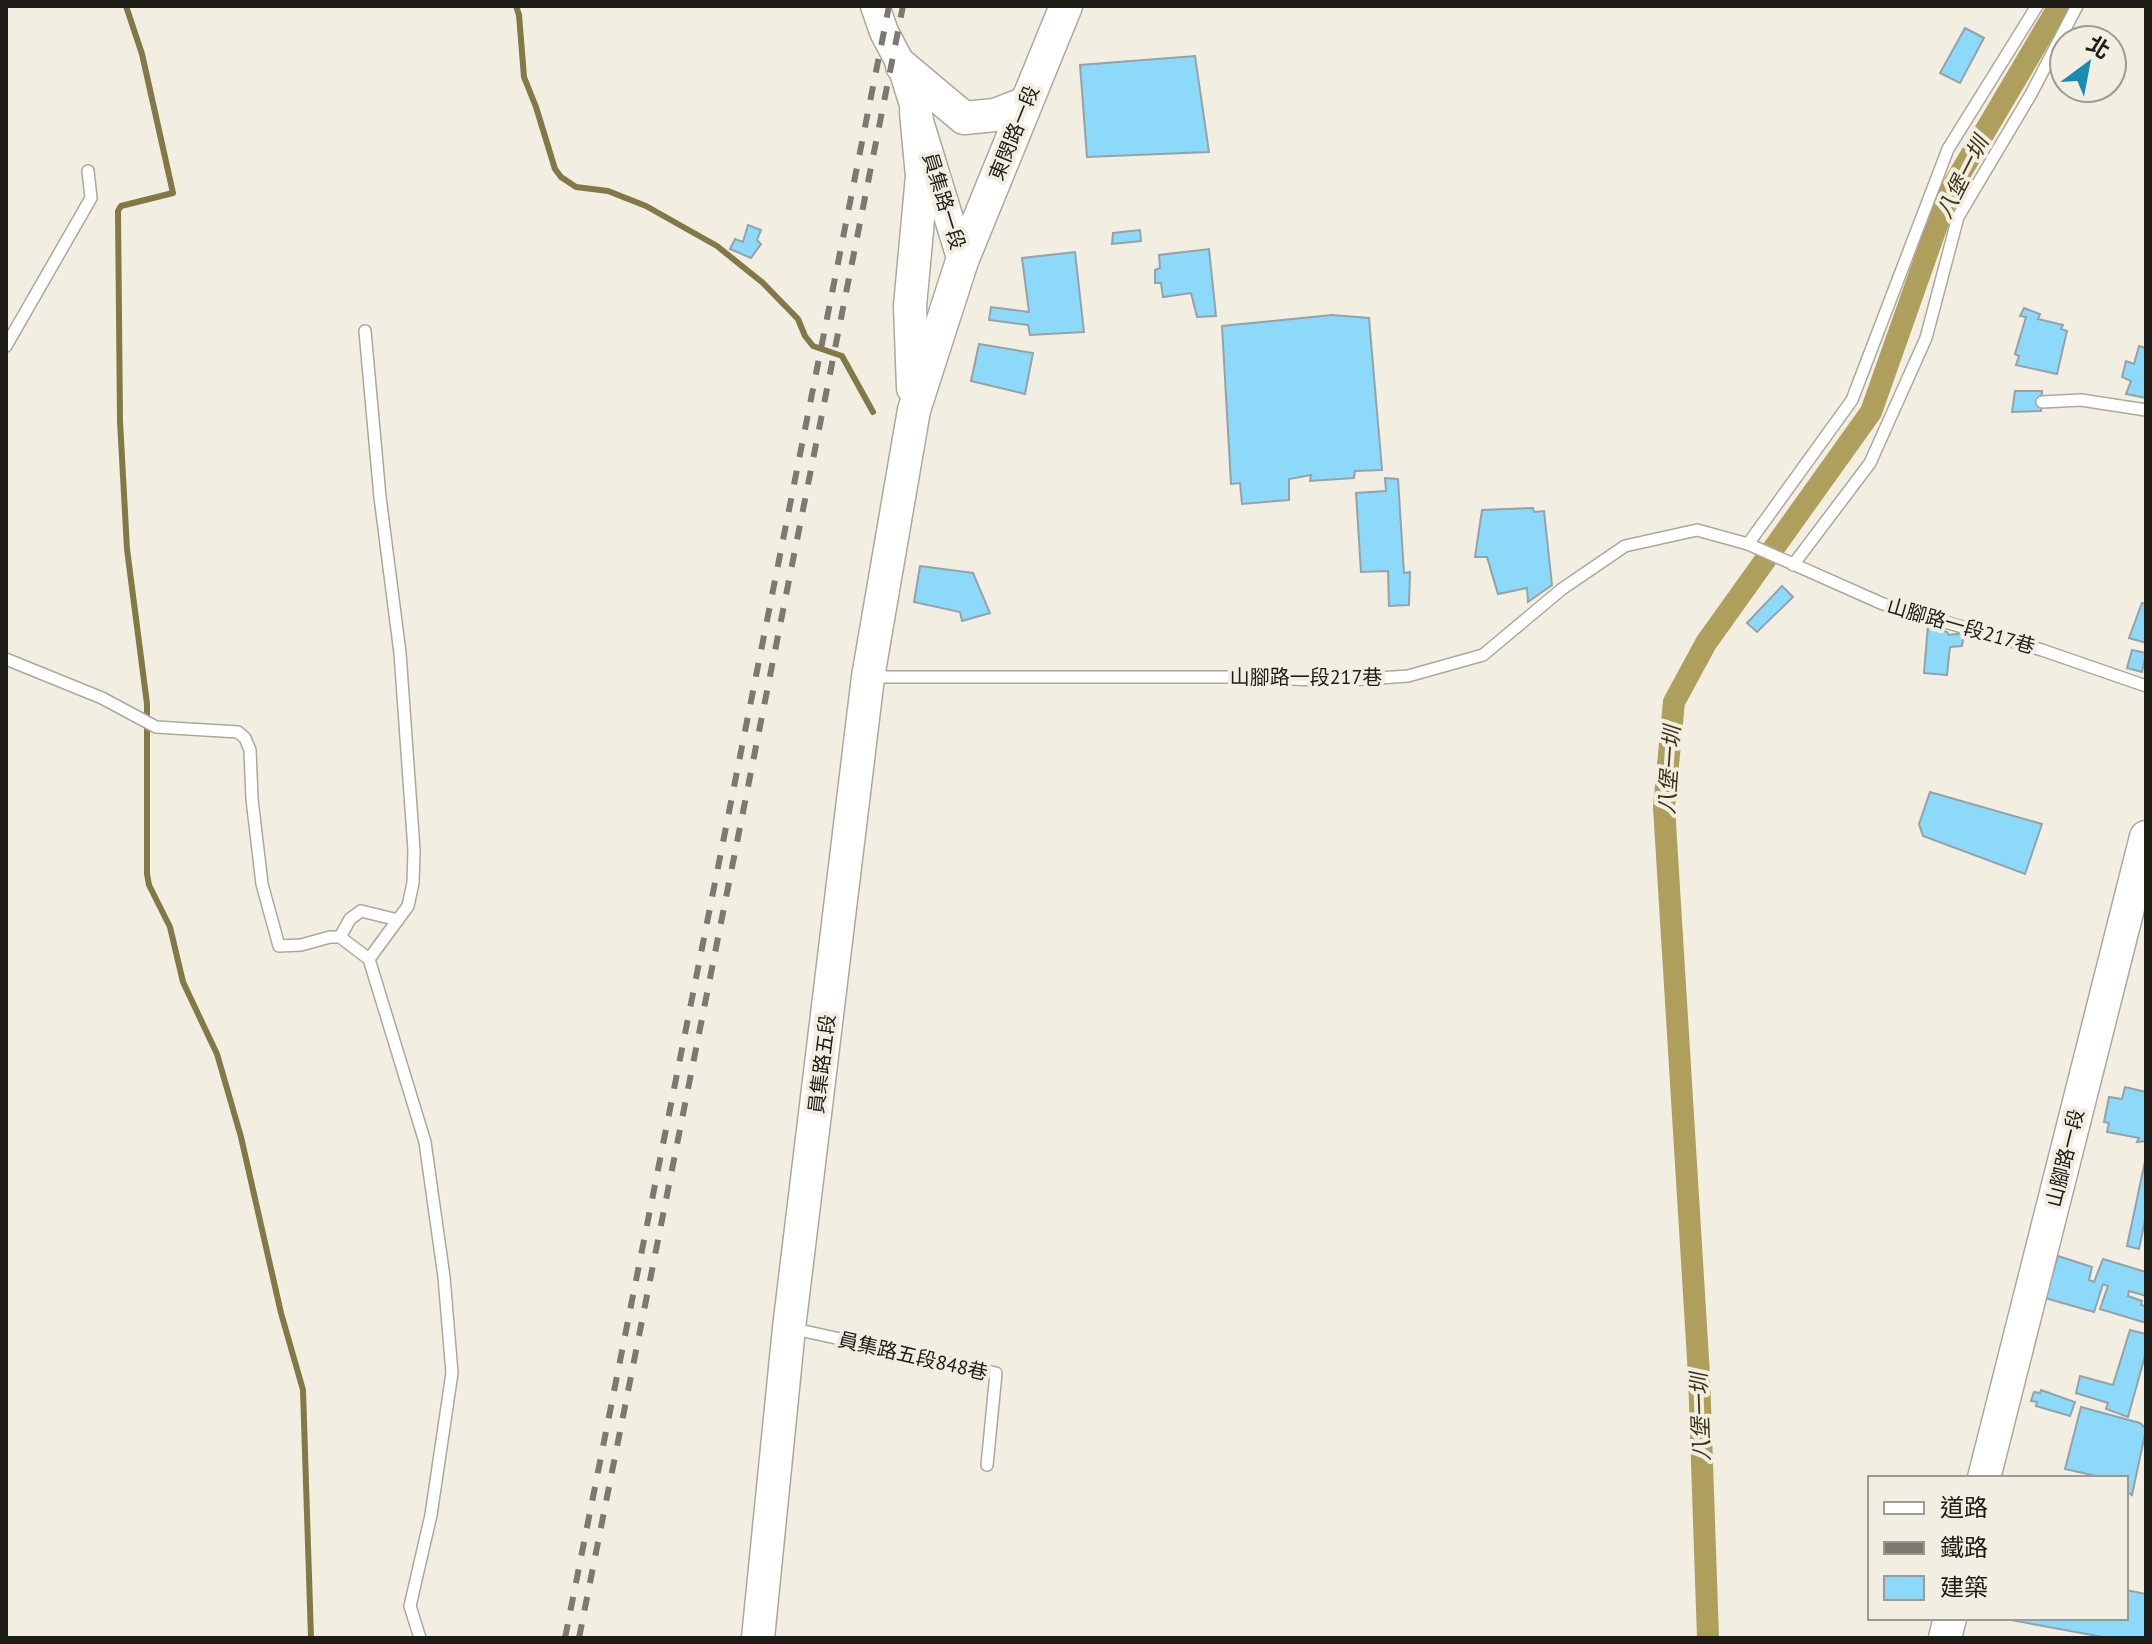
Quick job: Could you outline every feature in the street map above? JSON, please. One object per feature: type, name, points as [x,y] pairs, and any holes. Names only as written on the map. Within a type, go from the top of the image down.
[{"type":"main road","name":"東閔路一段","points":[[962,261],[1066,6]]},
{"type":"main road","points":[[902,66],[964,118],[995,115],[1026,103]]},
{"type":"main road","points":[[914,410],[910,306],[922,176],[916,112]]},
{"type":"main road","name":"員集路一段","points":[[899,492],[914,410],[962,261]]},
{"type":"main road","name":"員集路五段","points":[[758,1638],[789,1328],[868,677],[899,492]]},
{"type":"main road","name":"山腳路一段","points":[[1985,1476],[2146,837]]},
{"type":"street","name":"員集路一段","points":[[875,6],[884,32],[902,66],[962,261]]},
{"type":"lane","points":[[1748,544],[1852,400],[1948,149],[2037,6]]},
{"type":"lane","points":[[1793,565],[1870,463],[1926,338],[1958,217],[2031,94],[2077,6]]},
{"type":"lane","points":[[6,346],[91,198],[88,171]]},
{"type":"lane","points":[[365,331],[380,497],[400,653],[414,850],[413,883],[408,906],[369,959]]},
{"type":"lane","points":[[2042,402],[2081,400],[2146,410]]},
{"type":"lane","name":"山腳路一段217巷","points":[[868,677],[1248,677],[1337,681],[1408,676],[1483,655],[1562,589],[1625,546],[1697,530],[1748,544],[1883,604],[2042,650],[2146,686]]},
{"type":"lane","points":[[6,659],[102,698],[156,727],[238,732],[245,738],[250,750],[262,884],[279,946],[340,937],[369,959],[425,1142],[448,1318],[452,1373],[431,1515],[410,1606],[420,1638]]},
{"type":"lane","points":[[340,937],[350,919],[361,911],[398,920]]},
{"type":"lane","name":"員集路五段848巷","points":[[789,1328],[996,1373],[987,1465]]},
{"type":"building","points":[[1965,28],[1984,38],[1960,83],[1940,73]]},
{"type":"building","points":[[1195,56],[1209,152],[1087,157],[1080,65]]},
{"type":"building","points":[[748,225],[761,230],[757,240],[761,244],[751,258],[730,249],[735,239],[743,242]]},
{"type":"building","points":[[1140,230],[1141,241],[1112,244],[1113,233]]},
{"type":"building","points":[[1209,249],[1216,316],[1197,317],[1191,293],[1163,297],[1161,283],[1155,283],[1155,270],[1160,268],[1159,255]]},
{"type":"building","points":[[1075,252],[1084,332],[1030,335],[1028,325],[989,320],[991,307],[1029,312],[1022,258]]},
{"type":"building","points":[[2024,308],[2040,314],[2038,319],[2063,325],[2061,329],[2067,331],[2057,374],[2016,365],[2019,356],[2015,354],[2026,317],[2020,316]]},
{"type":"building","points":[[1332,315],[1369,318],[1382,470],[1355,471],[1354,478],[1310,481],[1311,475],[1289,479],[1289,500],[1242,504],[1240,483],[1231,484],[1222,326]]},
{"type":"building","points":[[979,344],[1033,353],[1025,394],[971,381]]},
{"type":"building","points":[[2139,346],[2146,348],[2146,398],[2126,394],[2131,381],[2122,377],[2126,361],[2134,364]]},
{"type":"building","points":[[2015,391],[2042,391],[2041,411],[2012,412]]},
{"type":"building","points":[[1385,478],[1398,479],[1404,573],[1410,572],[1409,605],[1389,606],[1388,571],[1361,572],[1356,493],[1386,491]]},
{"type":"building","points":[[1533,508],[1534,512],[1544,511],[1552,585],[1528,602],[1527,588],[1498,594],[1487,557],[1475,557],[1482,510]]},
{"type":"building","points":[[920,566],[973,573],[990,613],[962,621],[960,612],[914,602]]},
{"type":"building","points":[[1782,586],[1793,597],[1757,632],[1747,623]]},
{"type":"building","points":[[2142,603],[2146,604],[2146,643],[2129,638]]},
{"type":"building","points":[[1928,625],[1949,635],[1964,633],[1962,646],[1950,647],[1947,675],[1924,673]]},
{"type":"building","points":[[2132,650],[2146,653],[2142,672],[2127,668]]},
{"type":"building","points":[[1930,792],[2042,824],[2025,874],[1923,836],[1919,824]]},
{"type":"building","points":[[2125,1087],[2146,1092],[2146,1141],[2137,1142],[2139,1138],[2107,1132],[2109,1123],[2104,1122],[2109,1097],[2122,1099]]},
{"type":"building","points":[[2145,1161],[2146,1216],[2139,1249],[2127,1246]]},
{"type":"building","points":[[2058,1256],[2092,1267],[2089,1280],[2094,1282],[2103,1259],[2146,1272],[2146,1296],[2129,1291],[2128,1296],[2142,1301],[2141,1305],[2146,1306],[2146,1323],[2100,1309],[2108,1286],[2103,1284],[2094,1312],[2045,1298]]},
{"type":"building","points":[[2130,1330],[2146,1334],[2146,1352],[2128,1417],[2106,1409],[2108,1403],[2076,1393],[2080,1376],[2113,1385]]},
{"type":"building","points":[[2041,1390],[2075,1402],[2070,1416],[2036,1406],[2037,1402],[2031,1401],[2034,1392],[2040,1393]]},
{"type":"building","points":[[2081,1407],[2140,1423],[2146,1429],[2132,1495],[2128,1492],[2128,1476],[2096,1476],[2065,1469]]},
{"type":"building","points":[[2128,1590],[2146,1594],[2146,1638],[2108,1638],[2011,1620],[2128,1620]]},
{"type":"waterway","points":[[126,6],[142,54],[173,193],[121,206],[118,211],[120,421],[127,549],[147,704],[147,874],[149,885],[170,927],[183,982],[217,1054],[241,1137],[281,1313],[303,1390],[311,1638]]},
{"type":"waterway","points":[[516,6],[524,77],[555,169],[561,177],[576,187],[608,191],[646,206],[717,246],[763,283],[798,319],[813,346],[842,356],[873,412]]},
{"type":"waterway","name":"八堡一圳","points":[[1708,1638],[1699,1375],[1664,807],[1674,702],[1706,643],[1871,412],[1948,194],[2059,6]]},
{"type":"railway","points":[[565,1638],[889,6]]},
{"type":"railway","points":[[579,1638],[903,6]]}]
